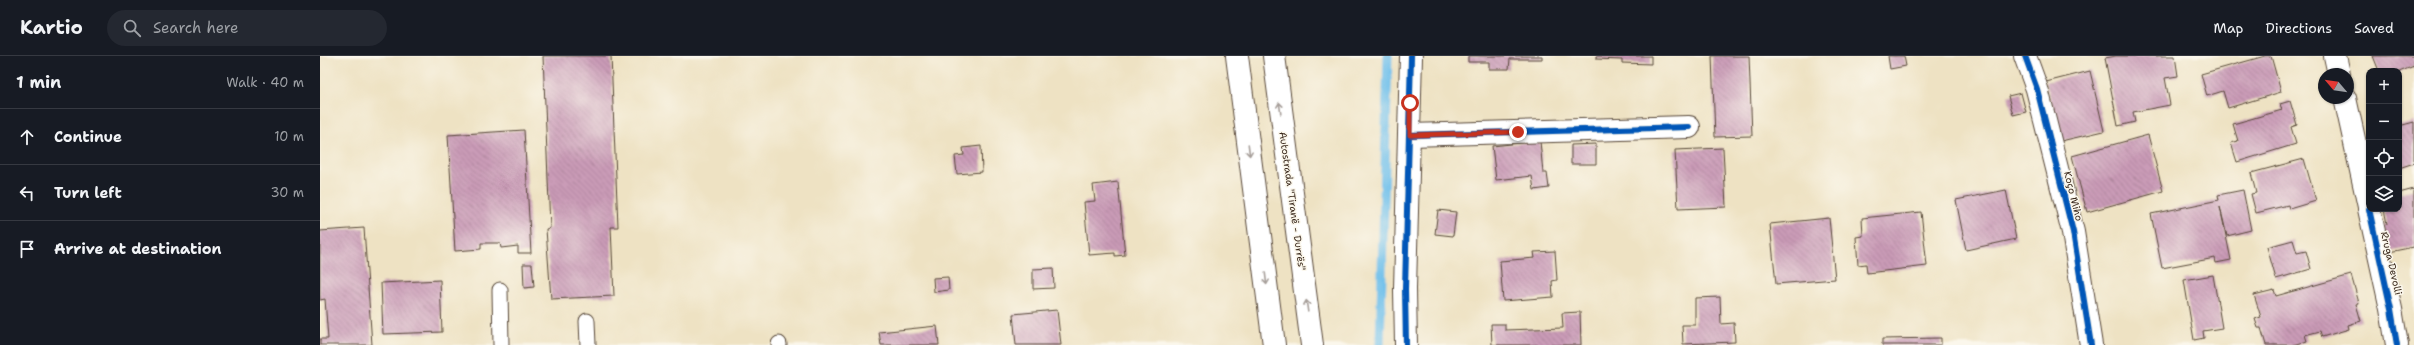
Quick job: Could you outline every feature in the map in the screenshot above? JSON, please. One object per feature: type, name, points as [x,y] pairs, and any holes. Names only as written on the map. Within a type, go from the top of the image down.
[{"type":"main road","points":[[1237,56],[1274,345]]},
{"type":"main road","name":"Autostrada \"Tiranë - Durrës\"","points":[[1274,56],[1312,345]]},
{"type":"main road","points":[[1406,345],[1405,289],[1411,56]]},
{"type":"main road","name":"Koço Miho","points":[[2025,56],[2037,89],[2073,232],[2091,345]]},
{"type":"main road","points":[[2335,56],[2338,68]]},
{"type":"main road","name":"Rruga Devolli","points":[[2346,104],[2366,194]]},
{"type":"main road","points":[[1410,135],[1689,127]]},
{"type":"main road","name":"Rruga Devolli","points":[[2370,212],[2392,309],[2397,345]]},
{"type":"lane","points":[[500,290],[501,345]]},
{"type":"lane","points":[[587,321],[588,345]]},
{"type":"building","points":[[543,56],[611,56],[618,227],[611,227],[614,296],[551,299],[546,229],[550,228]]},
{"type":"building","points":[[1468,56],[1542,56],[1542,59],[1510,59],[1509,69],[1489,69],[1489,62],[1468,62]]},
{"type":"building","points":[[1596,56],[1651,56],[1651,64],[1622,63],[1622,60],[1596,59]]},
{"type":"building","points":[[1712,56],[1749,56],[1752,136],[1715,137]]},
{"type":"building","points":[[1888,56],[1904,56],[1906,66],[1890,69]]},
{"type":"building","points":[[2116,56],[2175,56],[2178,76],[2165,78],[2170,105],[2133,112],[2135,122],[2118,126],[2105,58]]},
{"type":"building","points":[[2265,56],[2271,56],[2281,92],[2228,108],[2223,91],[2207,96],[2201,74]]},
{"type":"building","points":[[2373,56],[2414,56],[2414,66],[2402,71],[2402,68],[2378,68]]},
{"type":"building","points":[[2090,71],[2104,131],[2061,141],[2046,82]]},
{"type":"building","points":[[2021,93],[2026,112],[2013,115],[2008,96]]},
{"type":"building","points":[[2290,101],[2297,125],[2291,127],[2296,144],[2237,162],[2231,143],[2238,141],[2233,124],[2282,110],[2280,104]]},
{"type":"building","points":[[2414,122],[2414,163],[2402,167],[2402,140],[2402,125]]},
{"type":"building","points":[[524,130],[531,253],[518,253],[518,246],[501,248],[500,243],[481,243],[481,249],[455,251],[448,135]]},
{"type":"building","points":[[2148,135],[2163,191],[2087,212],[2072,156]]},
{"type":"building","points":[[1540,141],[1543,173],[1547,173],[1549,188],[1534,190],[1532,176],[1496,180],[1492,146]]},
{"type":"building","points":[[1596,144],[1596,164],[1571,164],[1571,145]]},
{"type":"building","points":[[981,146],[982,172],[957,174],[955,156],[964,155],[963,148]]},
{"type":"building","points":[[1723,148],[1726,207],[1678,209],[1675,150]]},
{"type":"building","points":[[2304,159],[2316,201],[2289,209],[2288,205],[2256,213],[2251,194],[2256,193],[2251,173]]},
{"type":"building","points":[[1118,182],[1125,255],[1115,256],[1115,253],[1089,255],[1084,202],[1095,201],[1093,185]]},
{"type":"building","points":[[2414,189],[2414,247],[2389,252],[2383,225],[2387,224],[2385,212],[2402,212],[2402,192]]},
{"type":"building","points":[[2006,190],[2016,239],[1966,250],[1956,200]]},
{"type":"building","points":[[2243,190],[2251,230],[2227,236],[2220,207],[2231,260],[2216,263],[2215,258],[2162,268],[2151,214],[2219,200],[2218,195]]},
{"type":"building","points":[[1438,210],[1456,212],[1453,236],[1435,234]]},
{"type":"building","points":[[1921,212],[1927,266],[1867,273],[1866,264],[1858,265],[1856,237],[1863,236],[1862,218]]},
{"type":"building","points":[[1829,218],[1835,279],[1776,284],[1770,224]]},
{"type":"building","points":[[364,228],[372,345],[320,345],[320,339],[328,339],[325,299],[320,300],[320,231]]},
{"type":"building","points":[[2293,240],[2297,253],[2306,251],[2311,269],[2276,279],[2267,247]]},
{"type":"building","points":[[1555,251],[1557,280],[1552,281],[1553,297],[1503,301],[1500,261],[1535,258],[1534,252]]},
{"type":"building","points":[[523,264],[532,264],[534,287],[524,288]]},
{"type":"building","points":[[1053,268],[1054,288],[1033,289],[1033,269]]},
{"type":"building","points":[[2213,275],[2222,328],[2203,331],[2204,338],[2194,340],[2184,280]]},
{"type":"building","points":[[2351,275],[2359,303],[2356,304],[2361,321],[2348,325],[2349,329],[2322,337],[2320,331],[2305,335],[2307,341],[2294,345],[2266,345],[2261,328],[2258,328],[2255,319],[2261,317],[2254,295],[2274,290],[2276,296]]},
{"type":"building","points":[[948,277],[949,290],[934,292],[933,278]]},
{"type":"building","points":[[440,280],[442,332],[383,334],[381,283]]},
{"type":"building","points":[[1720,297],[1721,324],[1734,323],[1735,342],[1683,344],[1682,325],[1695,325],[1695,298]]},
{"type":"building","points":[[1057,310],[1061,345],[1016,345],[1013,314]]},
{"type":"building","points":[[1580,312],[1581,345],[1492,345],[1491,324],[1505,324],[1505,330],[1563,328],[1562,313]]},
{"type":"building","points":[[937,326],[939,345],[881,345],[879,332]]},
{"type":"building","points":[[1941,338],[1941,345],[1882,345],[1882,339]]},
{"type":"waterway","points":[[1380,345],[1388,56]]},
{"type":"cycle path","points":[[1406,345],[1405,289],[1411,56]]},
{"type":"cycle path","points":[[2025,56],[2037,89],[2073,232],[2091,345]]},
{"type":"cycle path","points":[[1410,135],[1689,127]]},
{"type":"cycle path","points":[[2370,212],[2391,309],[2397,345]]},
{"type":"route","points":[[1410,103],[1410,135],[1518,132]]}]
